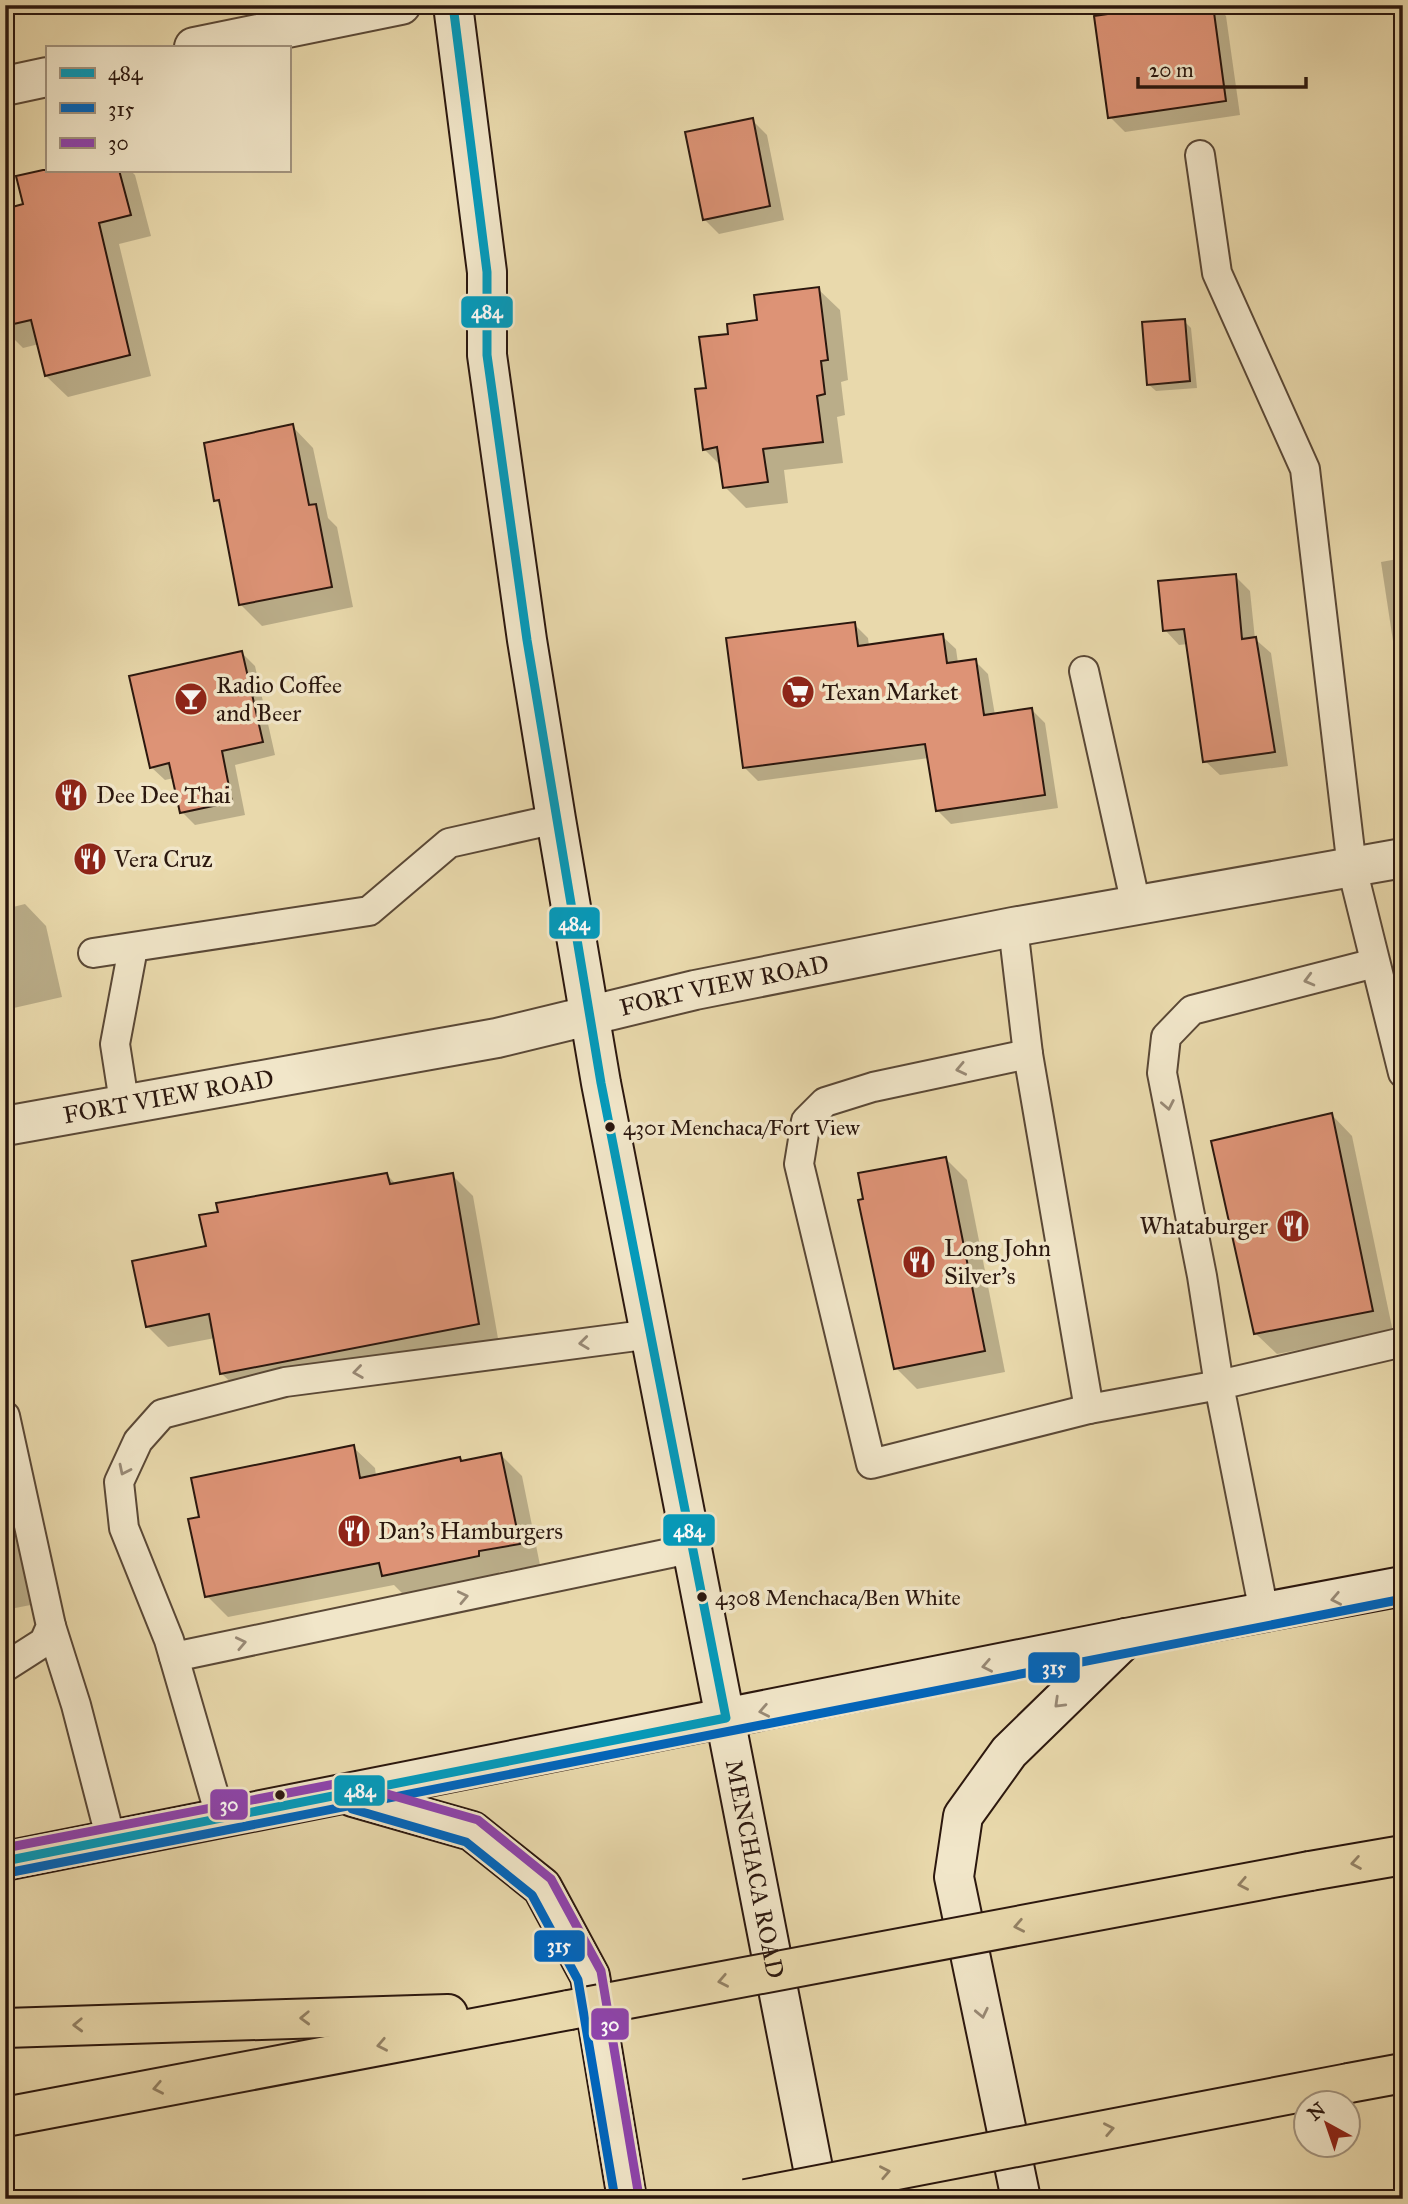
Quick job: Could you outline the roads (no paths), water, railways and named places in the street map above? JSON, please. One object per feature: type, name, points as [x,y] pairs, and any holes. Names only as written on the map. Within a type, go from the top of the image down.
[{"type":"highway","points":[[5,2116],[1403,1855]]},
{"type":"highway","points":[[5,2028],[569,2010]]},
{"type":"highway","points":[[746,2199],[1403,2073]]},
{"type":"main road","points":[[199,46],[401,5]]},
{"type":"main road","name":"MENCHACA ROAD","points":[[453,5],[487,272],[488,355],[527,640],[556,819],[590,1016],[820,2199]]},
{"type":"main road","points":[[5,86],[46,77]]},
{"type":"main road","name":"FORT VIEW ROAD","points":[[5,1126],[124,1102],[497,1038],[695,990],[1013,927],[1403,858]]},
{"type":"main road","points":[[5,1861],[1126,1638],[1403,1586]]},
{"type":"main road","points":[[1021,2199],[954,1877],[963,1816],[1009,1752],[1126,1638]]},
{"type":"main road","points":[[346,1794],[472,1830],[542,1887],[590,1976],[627,2199]]},
{"type":"lane","points":[[1200,155],[1217,273],[1305,469],[1352,868],[1403,1073]]},
{"type":"lane","points":[[1084,671],[1136,905]]},
{"type":"lane","points":[[93,953],[369,911],[449,843],[556,819]]},
{"type":"lane","points":[[1013,927],[1028,1054],[1089,1409]]},
{"type":"lane","points":[[124,1102],[115,1044],[132,948]]},
{"type":"lane","points":[[1264,1612],[1162,1073],[1166,1037],[1192,1010],[1375,962]]},
{"type":"lane","points":[[1028,1054],[873,1087],[825,1102],[806,1121],[799,1164],[871,1464],[1089,1409],[1219,1385],[1403,1342]]},
{"type":"lane","points":[[221,1819],[174,1657],[124,1528],[119,1482],[138,1441],[162,1413],[285,1382],[652,1334]]},
{"type":"lane","points":[[5,1416],[51,1626],[76,1705],[111,1840]]},
{"type":"lane","points":[[174,1657],[694,1548]]},
{"type":"lane","points":[[5,1667],[44,1642],[51,1626]]},
{"type":"place","name":"Texan Market","points":[[798,692]]},
{"type":"place","name":"Radio Coffee and Beer","points":[[191,699]]},
{"type":"place","name":"Dee Dee Thai","points":[[71,795]]},
{"type":"place","name":"Vera Cruz","points":[[90,859]]},
{"type":"place","name":"4301 Menchaca/Fort View","points":[[610,1127]]},
{"type":"place","name":"Whataburger","points":[[1293,1226]]},
{"type":"place","name":"Long John Silver's","points":[[919,1262]]},
{"type":"place","name":"Dan's Hamburgers","points":[[354,1531]]},
{"type":"place","name":"4308 Menchaca/Ben White","points":[[702,1597]]}]
